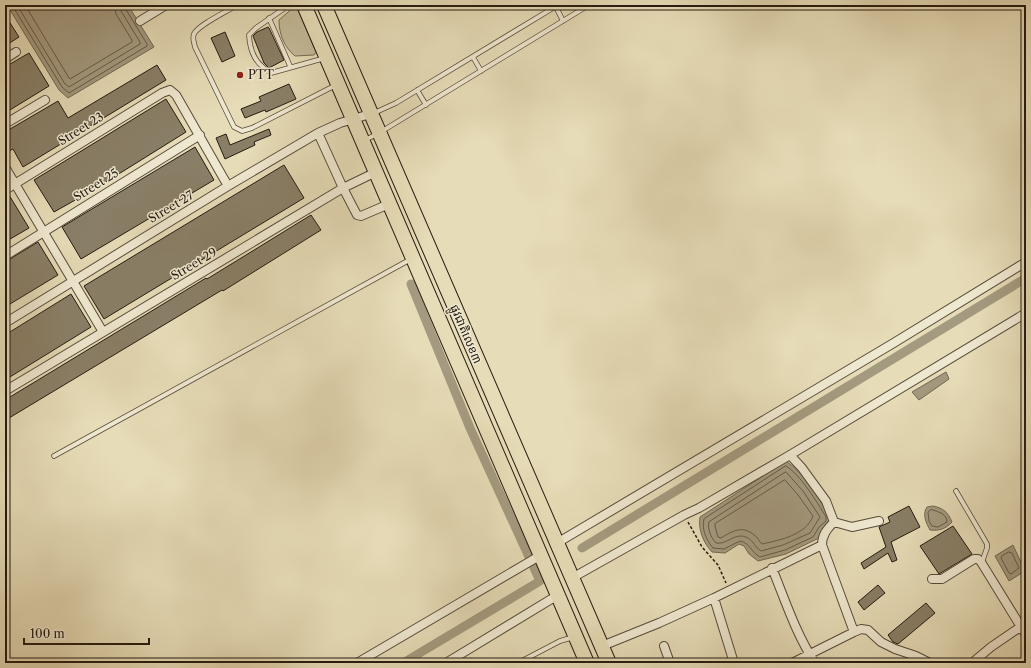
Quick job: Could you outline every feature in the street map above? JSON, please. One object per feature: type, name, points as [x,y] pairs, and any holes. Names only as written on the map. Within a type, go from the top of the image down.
[{"type":"highway","name":"ផ្លូវជាតិលេខ៣","points":[[304,5],[587,663]]},
{"type":"highway","name":"ផ្លូវជាតិលេខ៣","points":[[324,5],[609,663]]},
{"type":"street","points":[[140,21],[161,6]]},
{"type":"street","points":[[5,59],[16,52]]},
{"type":"street","name":"Street 23","points":[[5,190],[162,92],[170,90],[176,95],[200,135]]},
{"type":"street","points":[[5,124],[45,100]]},
{"type":"street","name":"Street 27","points":[[5,323],[228,186],[318,133],[334,125],[370,114]]},
{"type":"street","points":[[318,133],[357,215],[361,216],[389,204]]},
{"type":"street","points":[[200,135],[228,186]]},
{"type":"street","name":"Street 25","points":[[5,256],[200,135]]},
{"type":"street","points":[[5,167],[103,332]]},
{"type":"street","name":"Street 29","points":[[5,391],[343,188],[376,172]]},
{"type":"street","points":[[558,546],[749,427],[892,344],[1026,262]]},
{"type":"street","points":[[572,577],[699,508],[1026,313]]},
{"type":"street","points":[[790,455],[802,468],[826,501],[834,522]]},
{"type":"street","points":[[834,522],[852,527],[879,521]]},
{"type":"street","points":[[834,522],[824,533],[822,545],[854,632]]},
{"type":"street","points":[[602,646],[659,623],[714,598],[772,568],[822,545]]},
{"type":"street","points":[[357,663],[542,557]]},
{"type":"street","points":[[932,579],[942,579],[974,558],[978,559],[1023,625],[1026,635]]},
{"type":"street","points":[[772,568],[809,655],[814,663]]},
{"type":"street","points":[[446,663],[556,591]]},
{"type":"street","points":[[714,598],[734,663]]},
{"type":"street","points":[[972,663],[1023,625]]},
{"type":"street","points":[[792,663],[861,629],[868,630],[881,642],[895,649],[916,656],[930,663]]},
{"type":"street","points":[[664,646],[670,663]]},
{"type":"lane","points":[[237,5],[198,28],[193,35],[195,47],[234,127],[242,131],[252,128],[338,83]]},
{"type":"lane","points":[[289,5],[256,28],[249,36],[250,45],[255,58],[261,67],[271,72],[327,57]]},
{"type":"lane","points":[[370,114],[396,103],[556,5],[563,21]]},
{"type":"lane","points":[[362,141],[379,133],[426,105],[589,5]]},
{"type":"lane","points":[[269,18],[290,66]]},
{"type":"lane","points":[[473,56],[481,71]]},
{"type":"lane","points":[[417,90],[426,105]]},
{"type":"lane","points":[[54,456],[413,258]]},
{"type":"lane","points":[[956,491],[987,544],[987,548],[981,562]]},
{"type":"lane","points":[[518,663],[560,641],[576,636]]},
{"type":"path","points":[[684,515],[702,547],[718,565],[729,590]]},
{"type":"shaded area","points":[[296,5],[316,52],[314,55],[295,56],[288,49],[281,35],[279,20]]},
{"type":"water","points":[[7,5],[128,5],[154,47],[68,98],[59,90]]},
{"type":"water","points":[[946,372],[949,379],[919,400],[912,392]]},
{"type":"water","points":[[786,461],[800,473],[812,488],[822,503],[830,520],[823,529],[819,538],[786,554],[758,561],[749,554],[744,546],[739,544],[725,553],[712,552],[702,536],[700,517]]},
{"type":"water","points":[[933,506],[942,509],[949,516],[952,522],[945,528],[930,530],[926,521],[925,513],[927,507]]},
{"type":"water","points":[[1013,545],[1025,571],[1009,581],[995,556]]},
{"type":"building","points":[[5,15],[19,37],[5,46]]},
{"type":"building","points":[[268,27],[284,60],[269,68],[264,63],[253,36],[257,32]]},
{"type":"building","points":[[225,32],[235,56],[222,62],[211,38]]},
{"type":"building","points":[[29,53],[49,86],[5,113],[5,67]]},
{"type":"building","points":[[157,65],[166,80],[23,167],[13,149],[9,151],[5,144],[5,132],[58,101],[68,118]]},
{"type":"building","points":[[289,84],[296,99],[266,112],[265,110],[245,118],[241,109],[261,101],[259,97]]},
{"type":"building","points":[[166,99],[186,132],[93,190],[54,212],[34,180]]},
{"type":"building","points":[[269,129],[271,135],[254,142],[255,145],[225,159],[216,138],[226,134],[230,145]]},
{"type":"building","points":[[195,147],[214,180],[81,259],[62,227]]},
{"type":"building","points":[[284,165],[304,198],[104,319],[84,286]]},
{"type":"building","points":[[9,195],[29,228],[5,242],[5,197]]},
{"type":"building","points":[[311,215],[321,230],[223,291],[222,290],[9,418],[5,411],[5,400]]},
{"type":"building","points":[[38,242],[58,275],[5,307],[5,262]]},
{"type":"building","points":[[71,294],[91,327],[5,380],[5,335]]},
{"type":"building","points":[[909,506],[920,527],[891,542],[897,560],[892,562],[888,553],[864,569],[861,563],[886,547],[879,527],[890,522],[888,517]]},
{"type":"building","points":[[953,526],[972,554],[939,574],[920,546]]},
{"type":"building","points":[[878,585],[885,593],[864,610],[858,602]]},
{"type":"building","points":[[926,603],[935,613],[898,644],[893,642],[888,635]]},
{"type":"waterway","points":[[582,548],[1026,278]]},
{"type":"waterway","points":[[403,663],[540,581],[470,428],[411,284]]},
{"type":"place","name":"PTT","points":[[240,75]]}]
